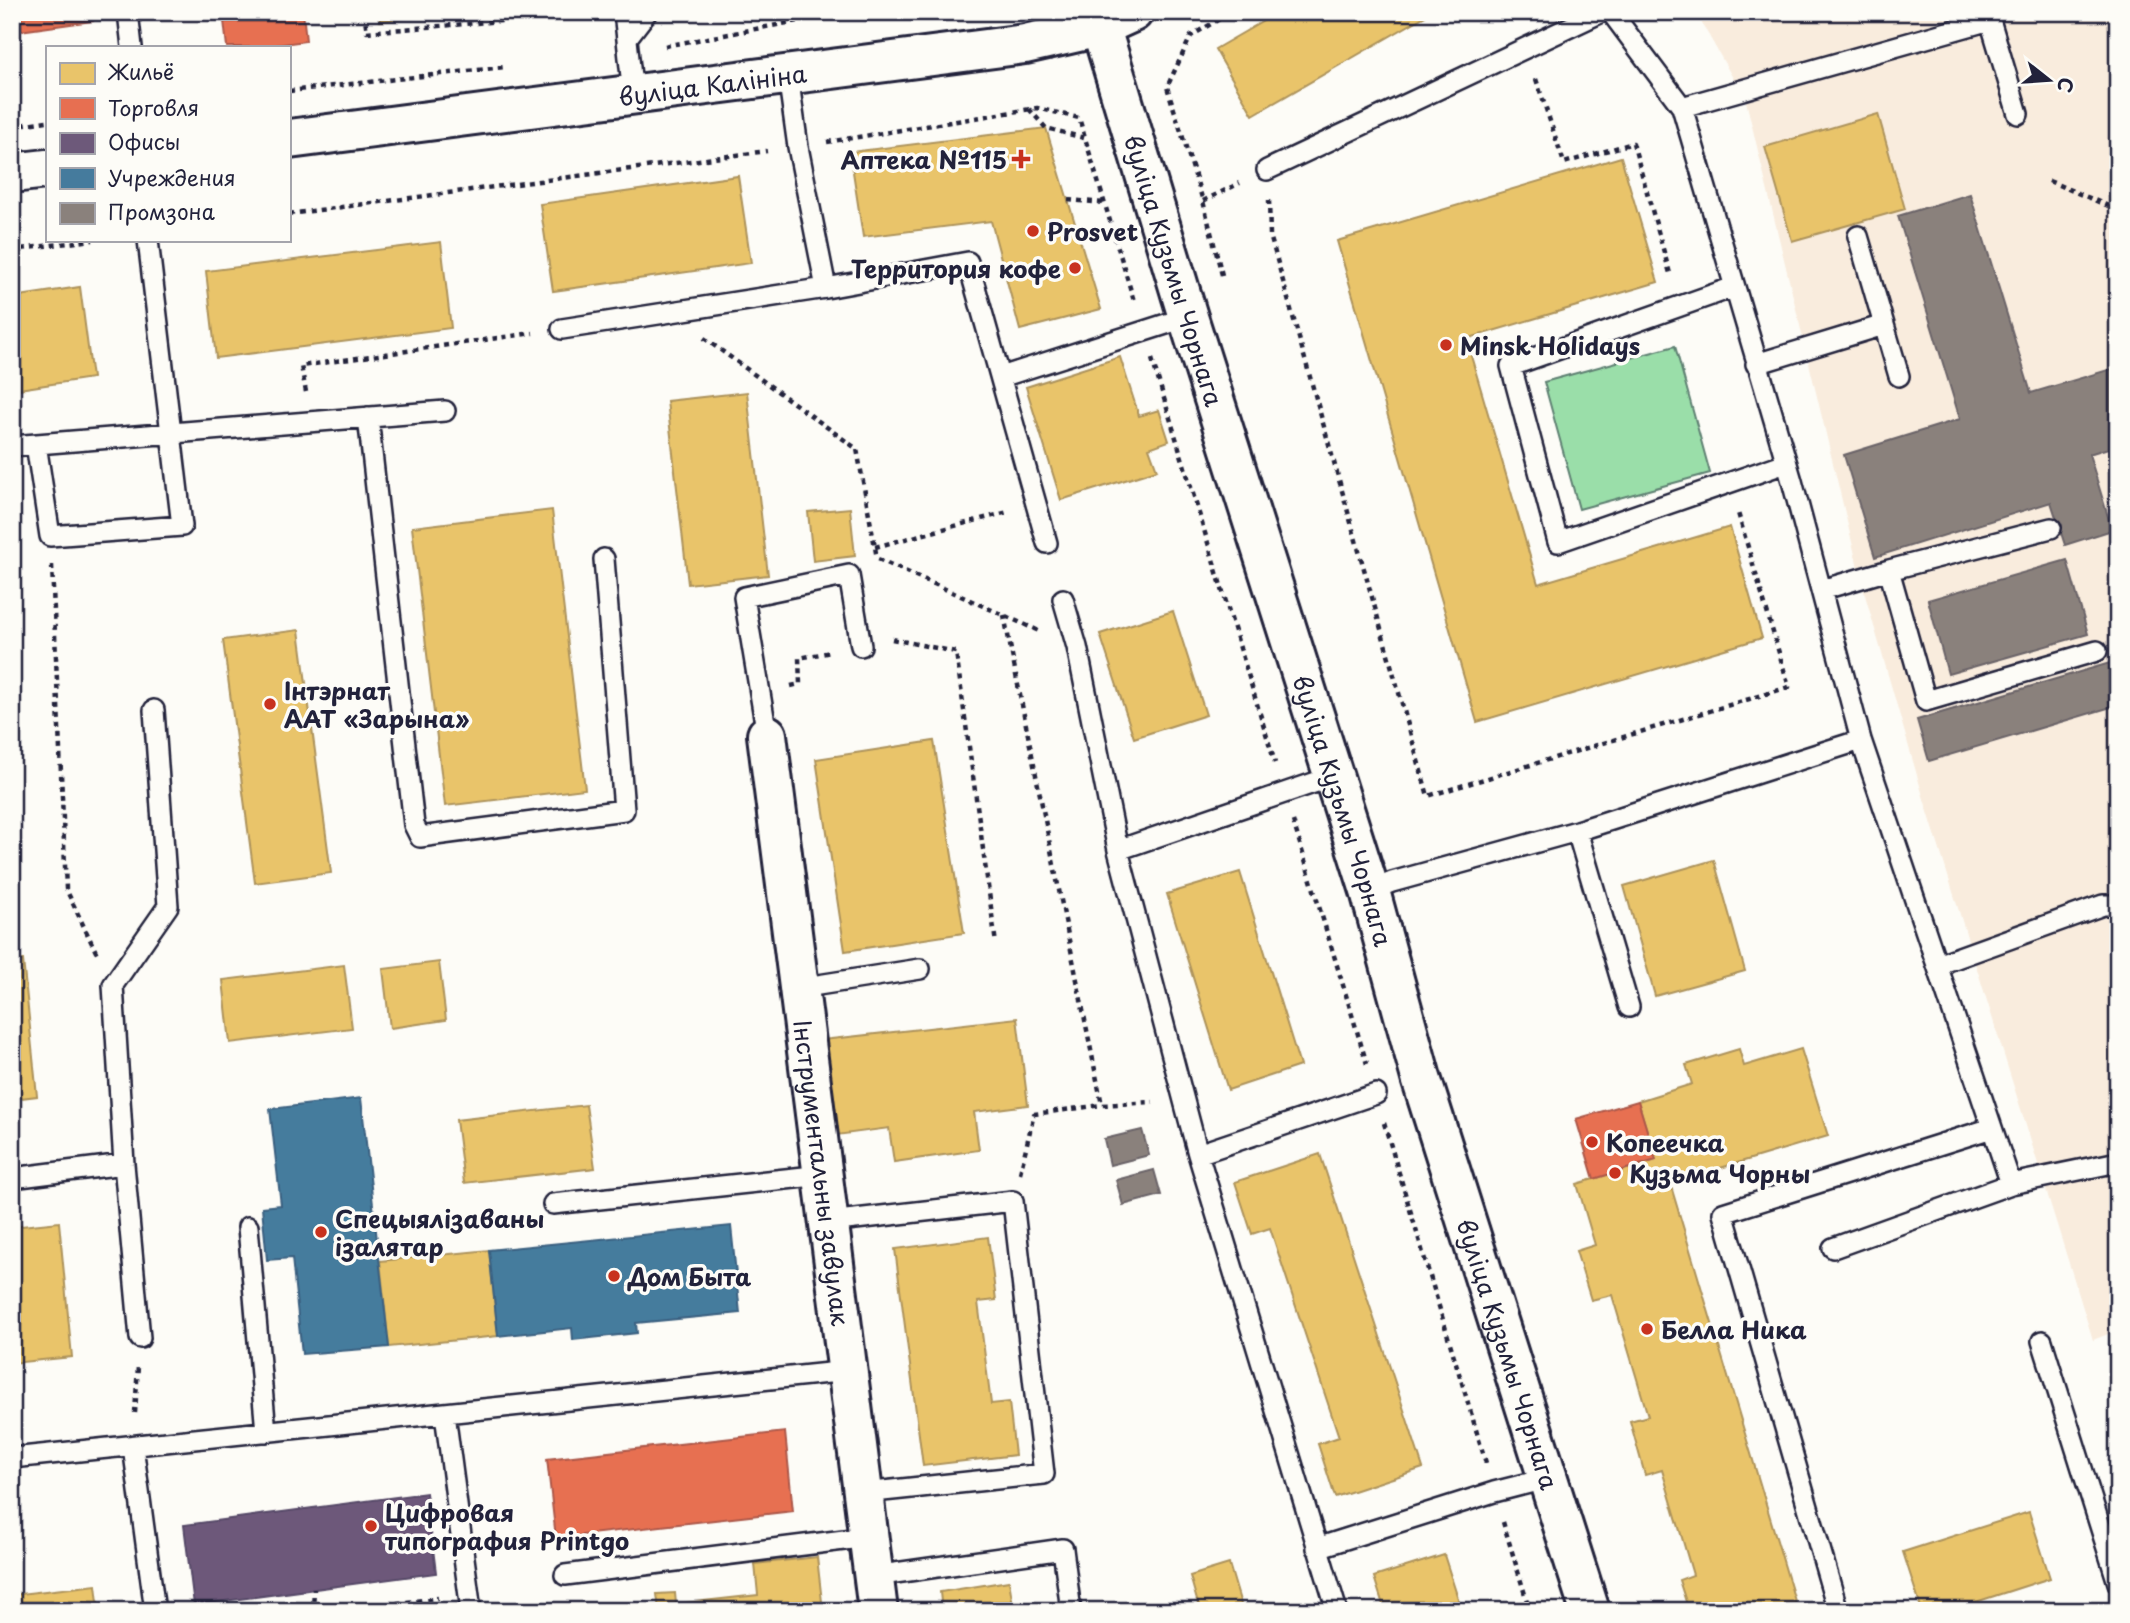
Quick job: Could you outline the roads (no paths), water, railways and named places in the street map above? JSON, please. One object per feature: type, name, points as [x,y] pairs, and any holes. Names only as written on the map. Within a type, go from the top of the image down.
[{"type":"main road","name":"вуліца Калініна","points":[[290,139],[1025,44],[1110,17]]},
{"type":"main road","name":"вуліца Кузьмы Чорнага","points":[[1110,17],[1188,317],[1370,891],[1421,1077],[1590,1611]]},
{"type":"main road","points":[[12,173],[46,169]]},
{"type":"main road","name":"Інструментальны завулак","points":[[767,735],[876,1593]]},
{"type":"lane","points":[[128,12],[132,46]]},
{"type":"lane","points":[[624,12],[633,95]]},
{"type":"lane","points":[[627,45],[647,12]]},
{"type":"lane","points":[[1267,170],[1602,12]]},
{"type":"lane","points":[[1611,12],[1682,107],[1786,463],[1861,740],[2011,1184]]},
{"type":"lane","points":[[1682,107],[1990,20],[2018,114]]},
{"type":"lane","points":[[788,75],[798,147],[825,288]]},
{"type":"lane","points":[[1858,236],[1899,376]]},
{"type":"lane","points":[[36,444],[50,536],[183,526],[148,242]]},
{"type":"lane","points":[[562,328],[825,288],[968,262],[1047,543]]},
{"type":"lane","points":[[1734,287],[1511,366],[1558,542],[1786,463]]},
{"type":"lane","points":[[1001,377],[1188,317]]},
{"type":"lane","points":[[1756,364],[1884,325]]},
{"type":"lane","points":[[12,446],[445,411]]},
{"type":"lane","points":[[368,417],[415,825],[419,837],[624,810],[604,559]]},
{"type":"lane","points":[[1821,590],[2051,528]]},
{"type":"lane","points":[[1889,570],[1926,701],[2097,651]]},
{"type":"lane","points":[[767,735],[744,597],[849,575],[861,646]]},
{"type":"lane","points":[[1063,599],[1077,647],[1118,850],[1198,1154],[1337,1611]]},
{"type":"lane","points":[[140,1338],[124,1164],[113,985],[167,906],[153,710]]},
{"type":"lane","points":[[1370,891],[1392,882],[1577,831],[1861,740]]},
{"type":"lane","points":[[1118,850],[1334,776]]},
{"type":"lane","points":[[1577,831],[1629,1007]]},
{"type":"lane","points":[[1937,965],[2104,905],[2118,905]]},
{"type":"lane","points":[[799,988],[920,969]]},
{"type":"lane","points":[[1198,1154],[1376,1094]]},
{"type":"lane","points":[[1838,1611],[1723,1213],[1992,1128]]},
{"type":"lane","points":[[1833,1248],[2011,1184],[2118,1162]]},
{"type":"lane","points":[[12,1178],[124,1164]]},
{"type":"lane","points":[[553,1204],[823,1175]]},
{"type":"lane","points":[[829,1222],[1013,1201],[1044,1474],[864,1493]]},
{"type":"lane","points":[[248,1227],[266,1432]]},
{"type":"lane","points":[[2042,1341],[2118,1583]]},
{"type":"lane","points":[[12,1458],[848,1371]]},
{"type":"lane","points":[[445,1413],[471,1602]]},
{"type":"lane","points":[[133,1446],[155,1611]]},
{"type":"lane","points":[[1317,1548],[1494,1492],[1549,1478]]},
{"type":"lane","points":[[565,1575],[868,1537]]},
{"type":"lane","points":[[876,1593],[1063,1549],[1071,1611]]},
{"type":"place","name":"Аптека №115","points":[[1021,159]]},
{"type":"place","name":"Prosvet","points":[[1033,231]]},
{"type":"place","name":"Территория кофе","points":[[1075,268]]},
{"type":"place","name":"Minsk Holidays","points":[[1446,345]]},
{"type":"place","name":"Інтэрнат ААТ «Зарына»","points":[[270,704]]},
{"type":"place","name":"Копеечка","points":[[1592,1142]]},
{"type":"place","name":"Кузьма Чорны","points":[[1615,1173]]},
{"type":"place","name":"Спецыялізаваны ізалятар","points":[[321,1232]]},
{"type":"place","name":"Дом Быта","points":[[614,1276]]},
{"type":"place","name":"Белла Ника","points":[[1647,1329]]},
{"type":"place","name":"Цифровая типография Printgo","points":[[371,1526]]}]
